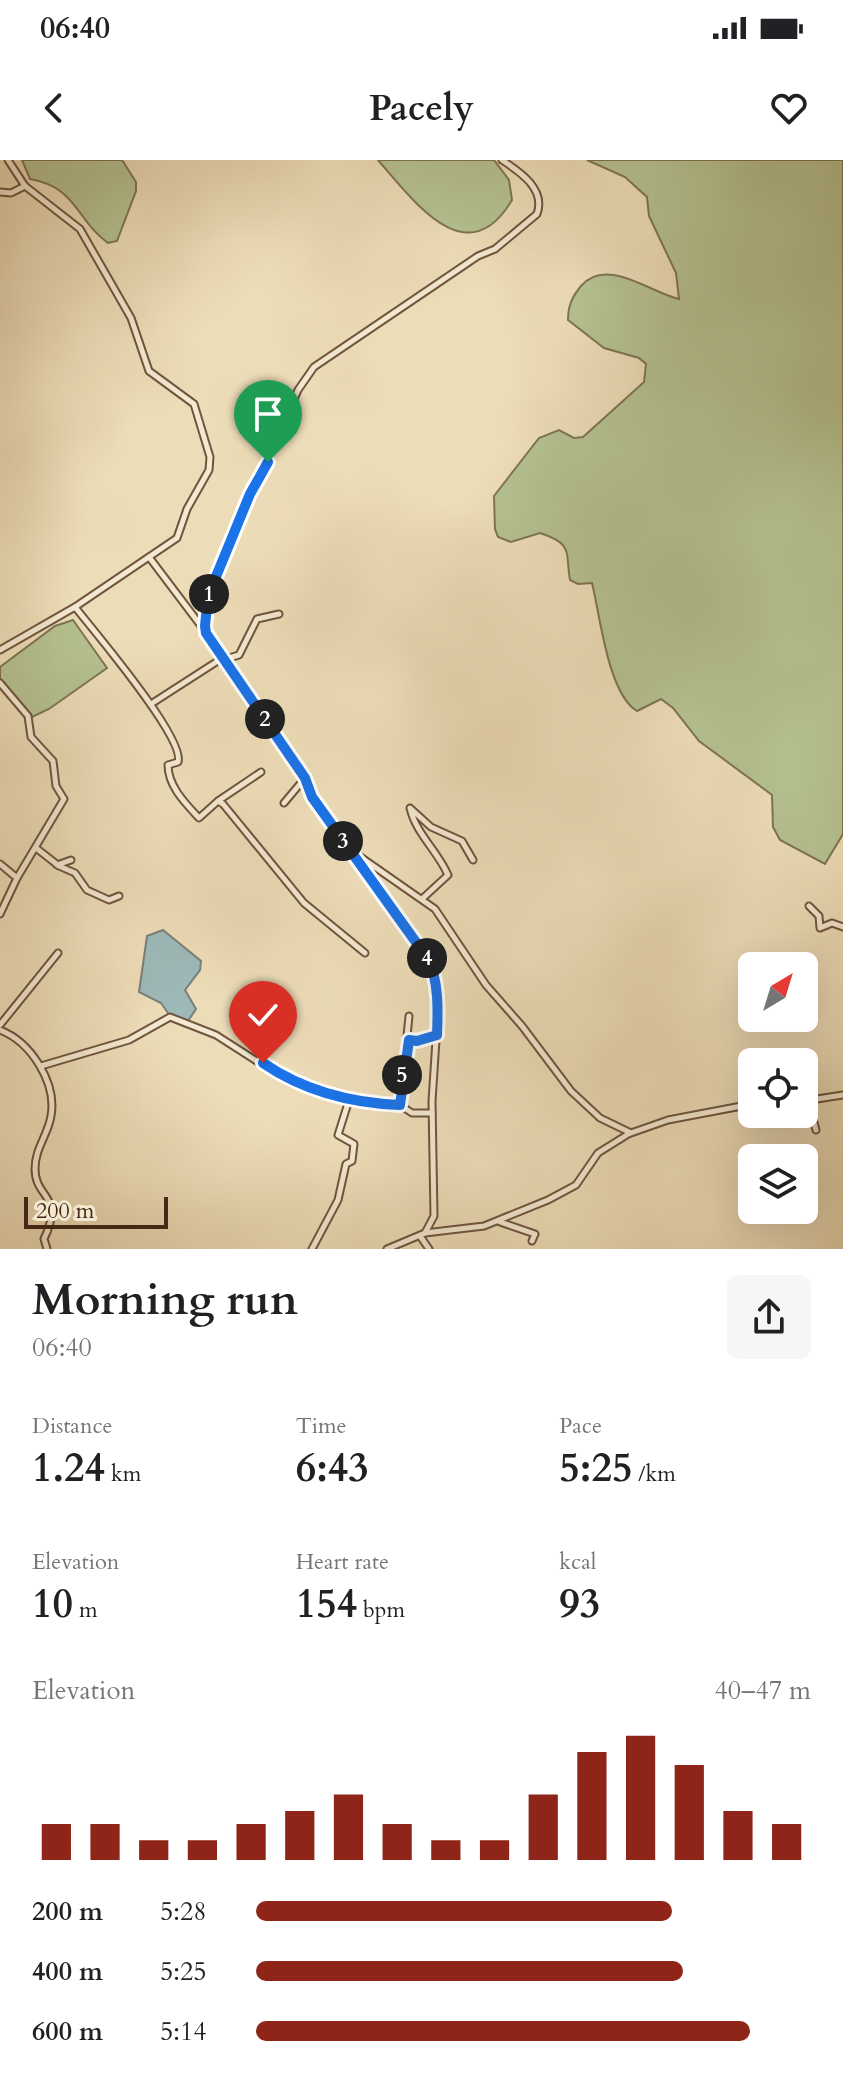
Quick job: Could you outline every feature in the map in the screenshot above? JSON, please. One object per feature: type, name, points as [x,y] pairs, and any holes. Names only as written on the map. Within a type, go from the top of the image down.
[{"type":"street","points":[[0,650],[75,607],[180,535],[187,509],[209,470],[210,457],[202,424],[188,398],[149,371],[131,318],[80,229],[25,186],[8,160]]},
{"type":"street","points":[[206,633],[208,596],[298,390],[314,367],[478,256],[495,249],[537,214],[540,207],[534,185],[502,160]]},
{"type":"street","points":[[0,192],[11,193],[25,186]]},
{"type":"street","points":[[149,557],[225,658],[305,778],[312,797],[430,964],[436,998],[437,1035],[432,1113],[434,1216],[423,1235]]},
{"type":"street","points":[[75,607],[151,704],[180,754],[178,762],[168,765],[167,773],[179,795],[199,818],[261,772]]},
{"type":"street","points":[[151,704],[225,658],[239,655],[257,619],[279,614]]},
{"type":"street","points":[[0,683],[28,716],[31,737],[53,761],[56,786],[64,799],[17,878],[0,914]]},
{"type":"street","points":[[284,803],[305,778]]},
{"type":"street","points":[[218,801],[304,903],[365,953]]},
{"type":"street","points":[[422,899],[448,875],[438,853],[417,829],[410,808],[431,827],[462,841],[473,860]]},
{"type":"street","points":[[36,848],[56,865],[75,873],[94,895],[109,900],[119,896]]},
{"type":"street","points":[[349,849],[422,899],[439,915],[486,985],[518,1020],[571,1091],[600,1118],[631,1133]]},
{"type":"street","points":[[56,865],[71,860]]},
{"type":"street","points":[[0,864],[17,878]]},
{"type":"street","points":[[809,906],[819,916],[820,928],[832,923],[843,927]]},
{"type":"street","points":[[47,1249],[44,1239],[51,1224],[50,1199],[35,1174],[37,1150],[49,1125],[52,1108],[41,1066],[30,1050],[0,1028],[58,953]]},
{"type":"street","points":[[400,1105],[409,1040],[409,1016]]},
{"type":"street","points":[[41,1066],[129,1040],[170,1017],[216,1035],[291,1083],[349,1100],[400,1105],[412,1113],[432,1113]]},
{"type":"street","points":[[409,1040],[437,1035]]},
{"type":"street","points":[[818,1099],[843,1095]]},
{"type":"street","points":[[312,1249],[338,1200],[346,1164],[352,1161],[354,1144],[338,1135],[349,1100]]},
{"type":"street","points":[[387,1249],[423,1235],[499,1222],[576,1185],[598,1153],[631,1133],[668,1120],[738,1107]]},
{"type":"street","points":[[499,1222],[529,1230],[535,1234],[532,1241]]},
{"type":"street","points":[[423,1235],[429,1249]]},
{"type":"green space","points":[[22,160],[122,160],[136,182],[136,191],[117,241],[108,243],[97,234],[58,189],[30,179]]},
{"type":"green space","points":[[378,160],[494,160],[509,180],[512,200],[495,222],[477,232],[459,232],[424,211]]},
{"type":"green space","points":[[587,160],[843,160],[843,834],[825,864],[780,840],[773,827],[772,795],[699,741],[673,708],[661,699],[637,711],[627,702],[612,671],[592,583],[578,584],[570,580],[563,545],[540,533],[511,542],[498,537],[495,529],[494,496],[539,438],[559,430],[574,438],[583,437],[644,382],[646,364],[639,358],[604,348],[568,320],[571,302],[581,286],[591,278],[616,275],[679,299],[676,273],[649,216],[647,197],[625,177]]},
{"type":"green space","points":[[73,620],[107,668],[49,709],[32,717],[0,678],[0,667],[55,626]]},
{"type":"water","points":[[163,930],[201,961],[200,970],[185,990],[196,1009],[188,1021],[170,1016],[161,1003],[139,992],[147,936]]},
{"type":"route","points":[[263,1063],[291,1083],[349,1100],[400,1105],[409,1040],[437,1035],[434,979],[428,959],[312,797],[305,778],[206,633],[208,596],[250,494],[268,462]]}]
